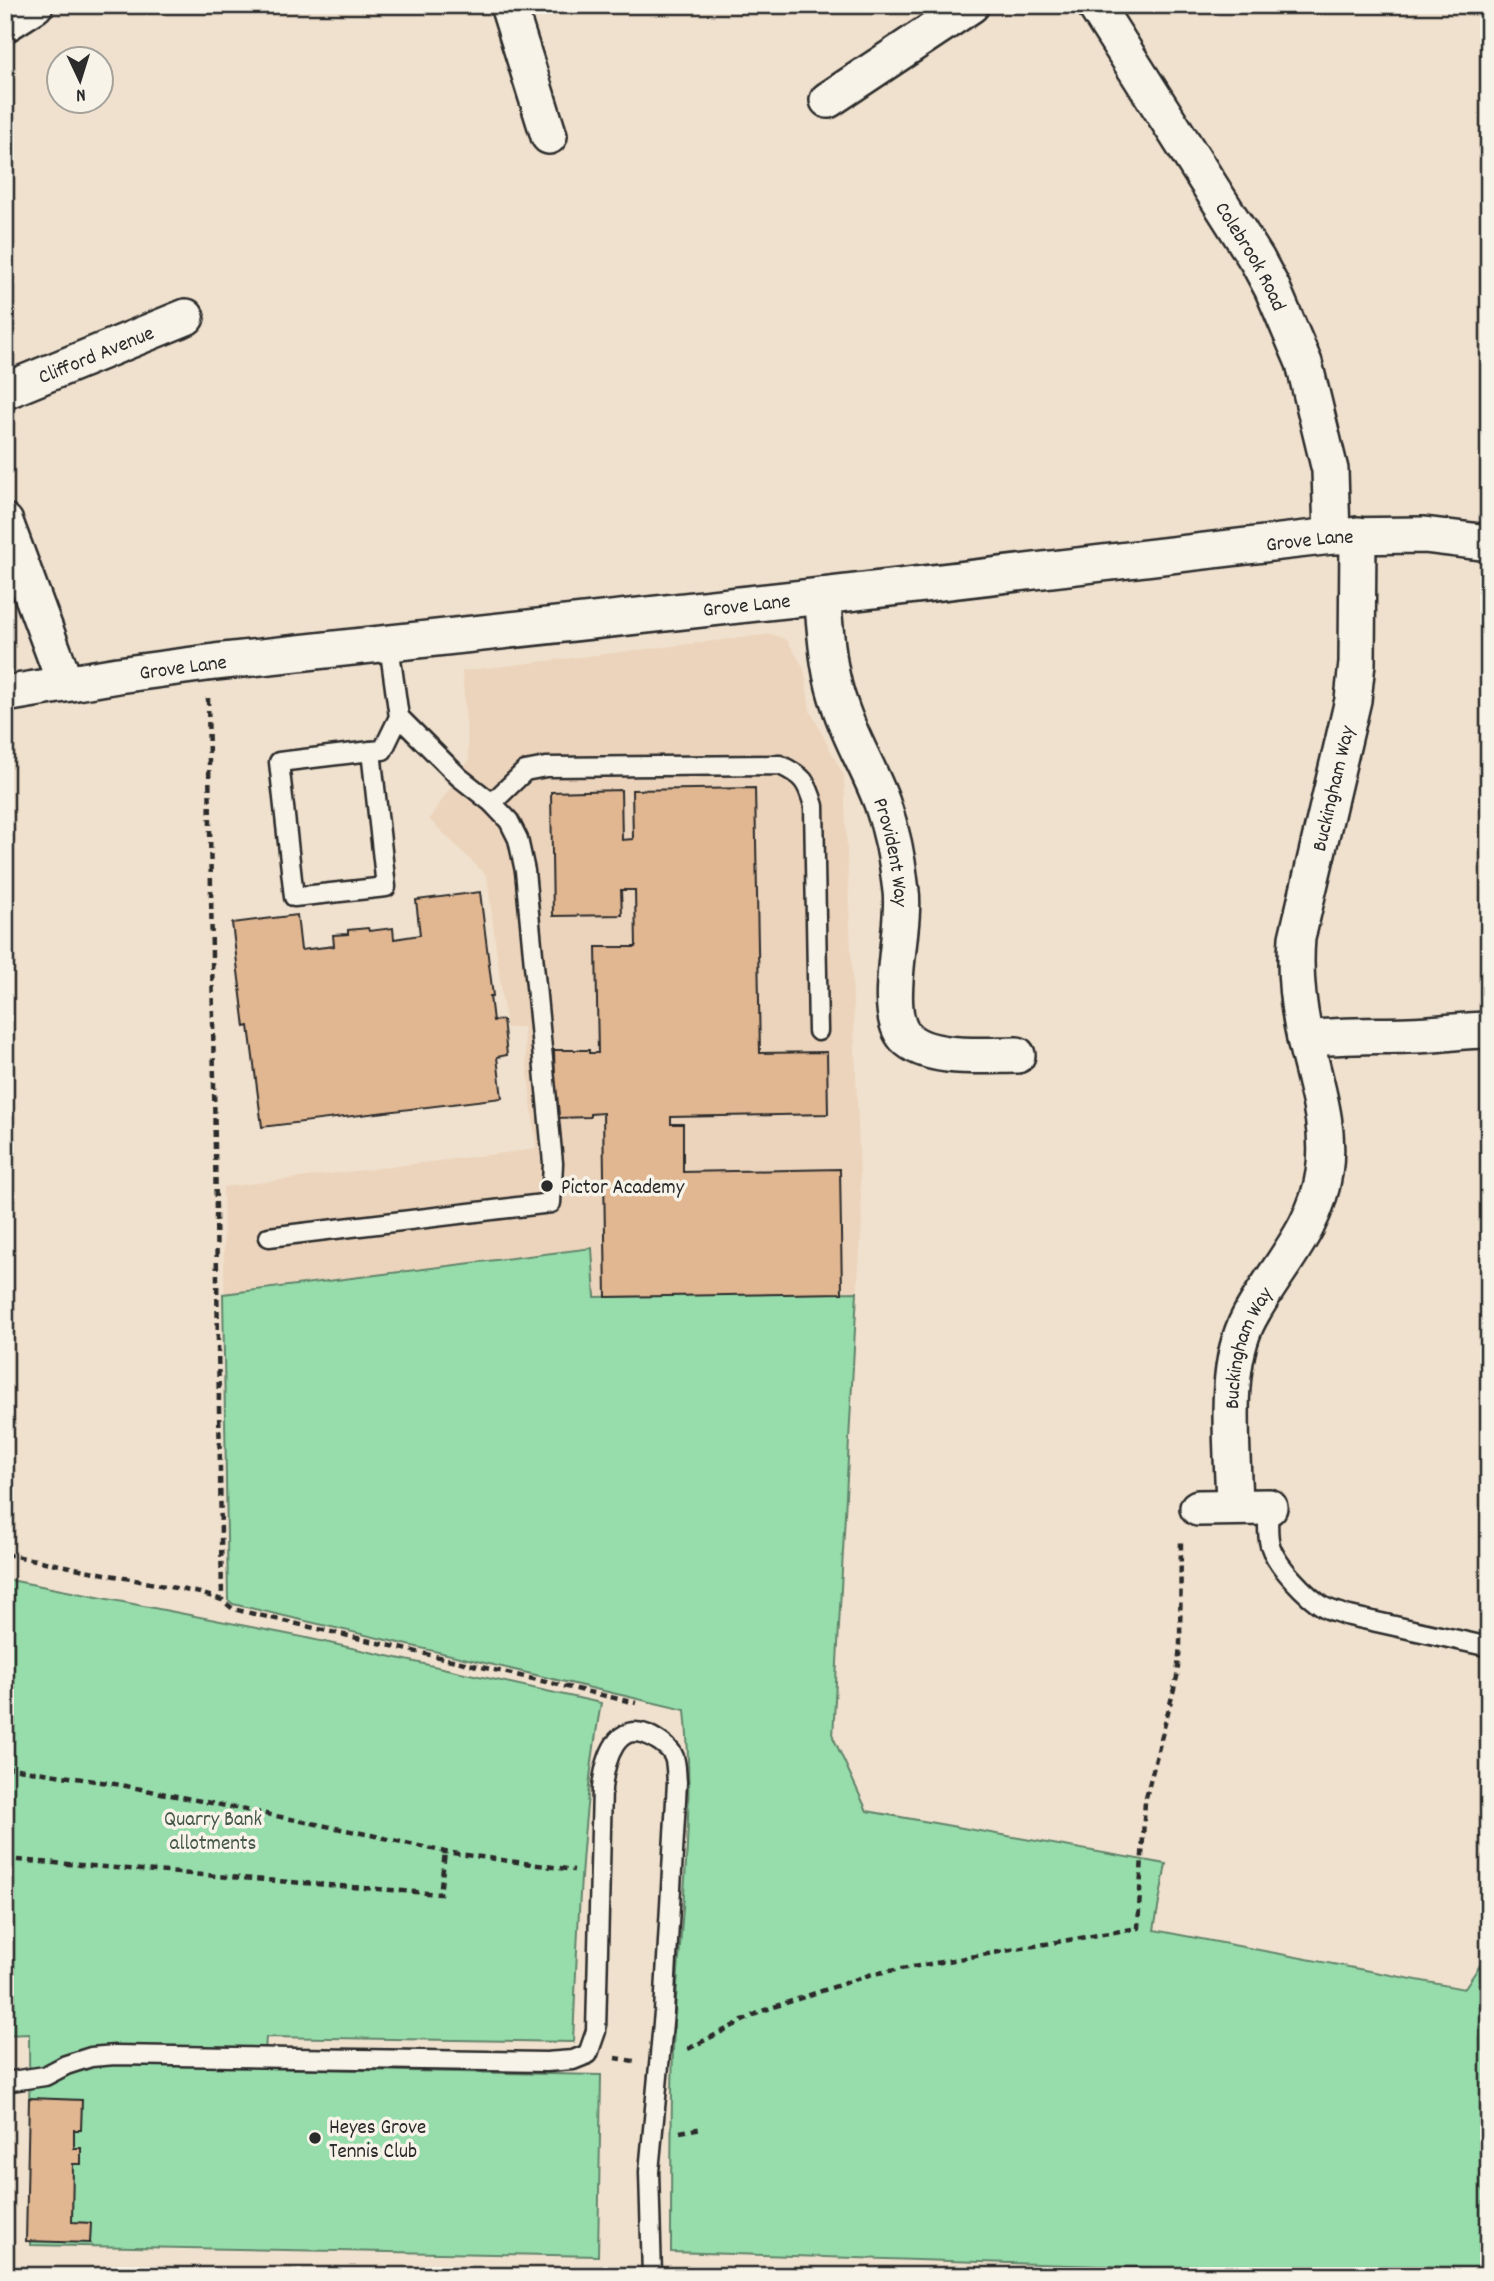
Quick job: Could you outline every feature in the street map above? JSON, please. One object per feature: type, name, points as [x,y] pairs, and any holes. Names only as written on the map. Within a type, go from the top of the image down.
[{"type":"street","points":[[5,24],[34,5]]},
{"type":"street","points":[[508,5],[549,136]]},
{"type":"street","points":[[828,100],[971,5]]},
{"type":"street","name":"Colebrook Road","points":[[1095,5],[1257,260],[1272,288],[1304,363],[1345,536]]},
{"type":"street","name":"Clifford Avenue","points":[[5,391],[186,317]]},
{"type":"street","points":[[5,522],[65,683]]},
{"type":"street","name":"Grove Lane","points":[[5,694],[215,662],[389,645],[1345,536],[1424,535],[1489,544]]},
{"type":"street","name":"Buckingham Way","points":[[1234,1506],[1232,1393],[1237,1346],[1248,1318],[1306,1230],[1323,1177],[1326,1132],[1305,1039],[1295,977],[1297,937],[1353,699],[1357,663],[1345,536]]},
{"type":"street","name":"Provident Way","points":[[822,596],[836,695],[847,727],[881,802],[891,834],[901,888],[901,922],[894,996],[898,1026],[913,1044],[925,1051],[981,1041],[1017,1055]]},
{"type":"street","points":[[1305,1039],[1338,1035],[1407,1035],[1489,1030]]},
{"type":"street","points":[[1198,1508],[1269,1507]]},
{"type":"lane","points":[[371,751],[386,887],[294,897],[279,762],[371,751],[383,750],[399,717],[389,645]]},
{"type":"lane","points":[[269,1237],[551,1203],[553,1163],[525,871],[518,839],[509,821],[492,803],[459,777],[399,717]]},
{"type":"lane","points":[[492,803],[525,771],[546,766],[780,765],[797,773],[808,786],[814,806],[818,1031]]},
{"type":"lane","points":[[1269,1507],[1267,1532],[1277,1562],[1325,1608],[1345,1615],[1485,1646]]},
{"type":"lane","points":[[5,2082],[45,2076],[66,2065],[91,2057],[115,2055],[546,2062],[573,2060],[588,2054],[596,2031],[602,1788],[609,1754],[620,1739],[631,1732],[642,1733],[663,1744],[674,1755],[677,1782],[669,1936],[649,2172],[652,2276]]},
{"type":"path","points":[[215,662],[208,697],[222,1600]]},
{"type":"path","points":[[588,2054],[658,2064],[762,2011],[872,1974],[1138,1928],[1145,1801],[1177,1677],[1182,1531],[1198,1508]]},
{"type":"path","points":[[5,1554],[200,1593],[222,1600],[233,1609],[627,1700],[637,1704],[642,1711],[642,1733]]},
{"type":"path","points":[[5,1767],[121,1785],[445,1852],[599,1872]]},
{"type":"path","points":[[5,1859],[440,1894],[445,1852]]},
{"type":"shaded area","name":"Pictor Academy","points":[[772,634],[787,640],[804,668],[810,710],[844,776],[862,1222],[856,1313],[233,1604],[228,1600],[223,1187],[536,1149],[523,1027],[506,1028],[487,876],[429,819],[469,760],[462,671]]},
{"type":"green space","points":[[592,1248],[595,1297],[857,1292],[833,1737],[867,1811],[1166,1864],[1154,1930],[1464,1989],[1489,1952],[1489,2272],[1192,2269],[671,2252],[673,2050],[687,1837],[688,1752],[685,1710],[233,1604],[228,1600],[223,1294]]},
{"type":"green space","name":"Quarry Bank allotments","points":[[5,1579],[302,1637],[601,1703],[585,1829],[573,2042],[266,2037],[264,2068],[601,2075],[598,2256],[30,2245],[29,2034],[5,2035]]},
{"type":"building","points":[[755,788],[760,1053],[827,1052],[828,1114],[671,1117],[671,1124],[683,1124],[683,1172],[840,1169],[842,1293],[606,1297],[603,1113],[590,1114],[590,1117],[556,1118],[554,1050],[589,1050],[589,1053],[598,1053],[596,947],[636,947],[635,890],[621,890],[622,915],[553,916],[551,792],[621,790],[622,840],[633,839],[632,790]]},
{"type":"building","points":[[480,892],[493,996],[490,996],[493,1021],[503,1020],[507,1055],[497,1057],[502,1098],[262,1127],[249,1026],[245,1027],[232,923],[297,915],[301,950],[334,946],[333,935],[348,934],[348,930],[393,928],[394,939],[420,935],[416,900]]},
{"type":"building","points":[[29,2098],[82,2100],[81,2130],[74,2130],[74,2148],[81,2148],[81,2164],[73,2164],[72,2222],[91,2223],[90,2243],[26,2241]]},
{"type":"place","name":"Pictor Academy","points":[[547,1186]]},
{"type":"place","name":"Heyes Grove Tennis Club","points":[[315,2138]]}]
